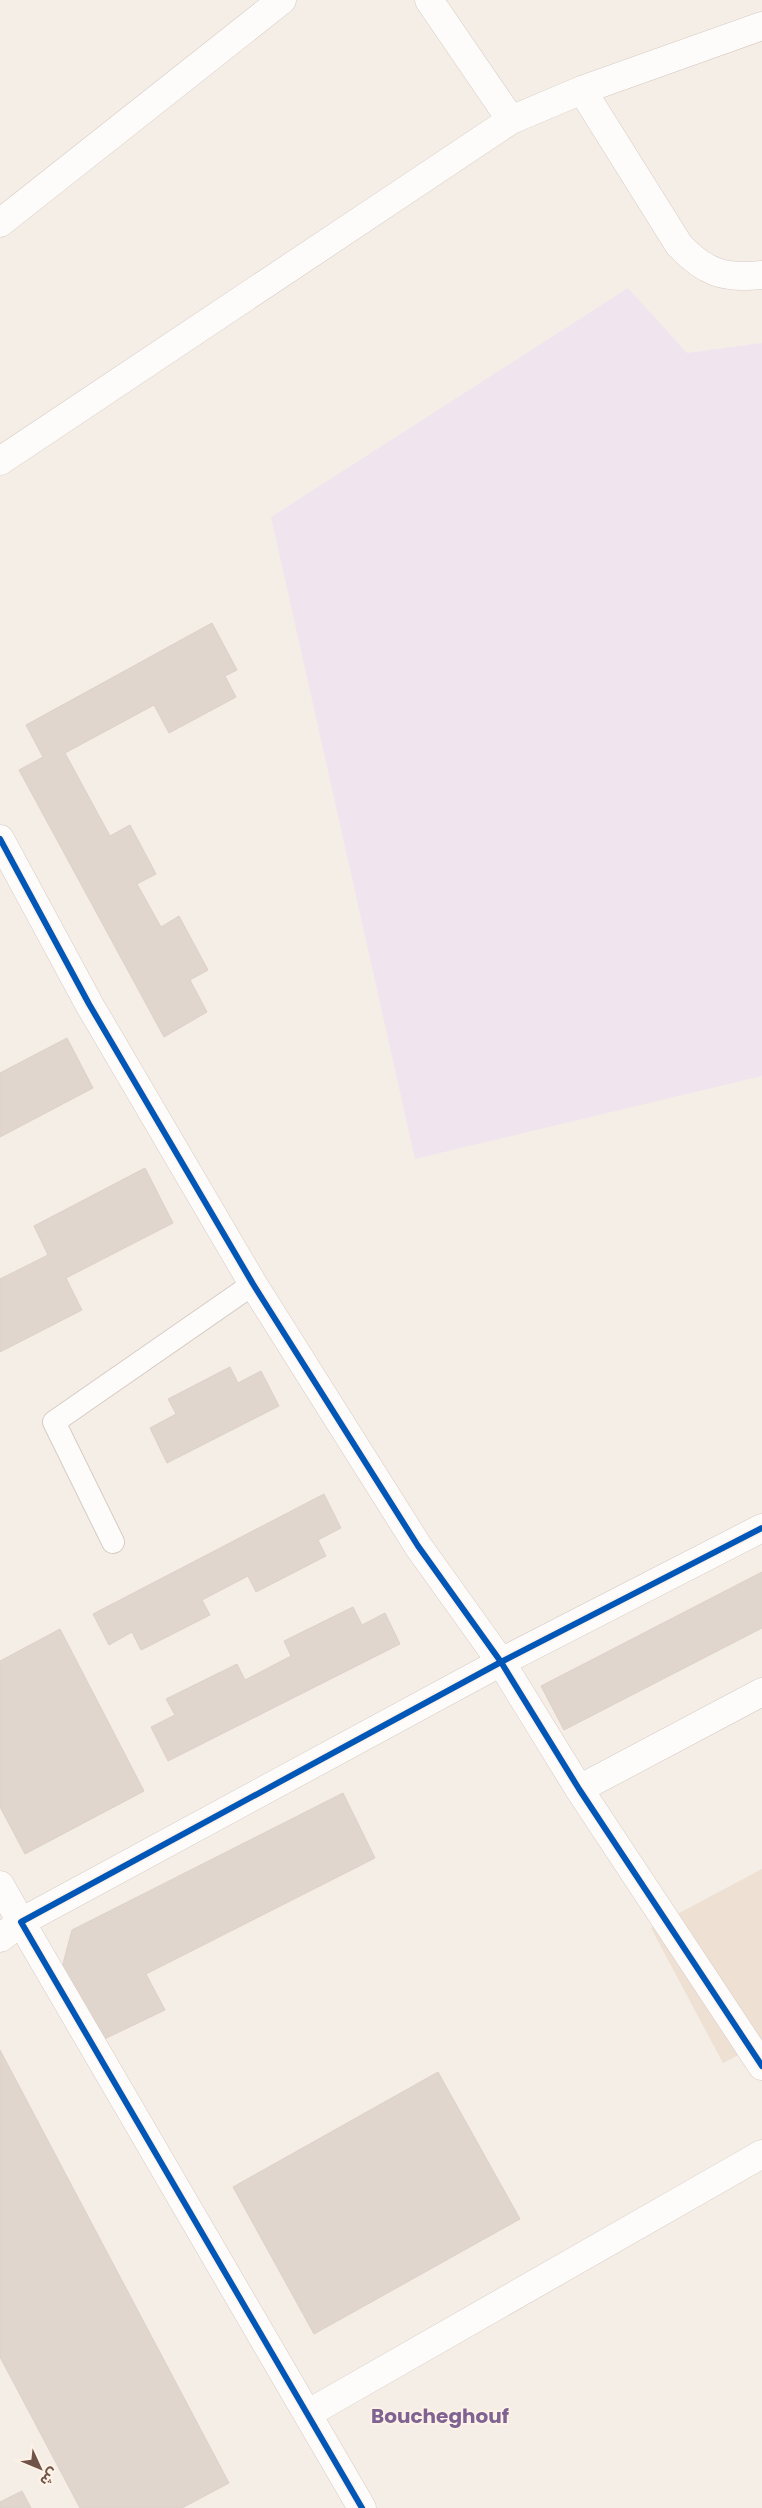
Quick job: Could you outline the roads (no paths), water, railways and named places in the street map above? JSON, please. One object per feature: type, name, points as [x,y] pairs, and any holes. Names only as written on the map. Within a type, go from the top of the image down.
[{"type":"street","points":[[0,223],[282,0]]},
{"type":"street","points":[[429,0],[511,120]]},
{"type":"street","points":[[0,461],[511,120],[582,90],[762,26]]},
{"type":"street","points":[[582,90],[679,245],[694,261],[736,278],[762,275]]},
{"type":"street","points":[[0,839],[89,1004],[253,1284],[418,1546],[501,1662],[579,1789],[762,2066]]},
{"type":"street","points":[[0,1938],[22,1922],[501,1662],[762,1528]]},
{"type":"street","points":[[579,1789],[762,1692]]},
{"type":"street","points":[[0,1885],[309,2413],[362,2508]]},
{"type":"street","points":[[309,2413],[762,2154]]},
{"type":"lane","points":[[112,1542],[54,1422],[253,1284]]},
{"type":"district","name":"Boucheghouf","points":[[440,2416]]}]
